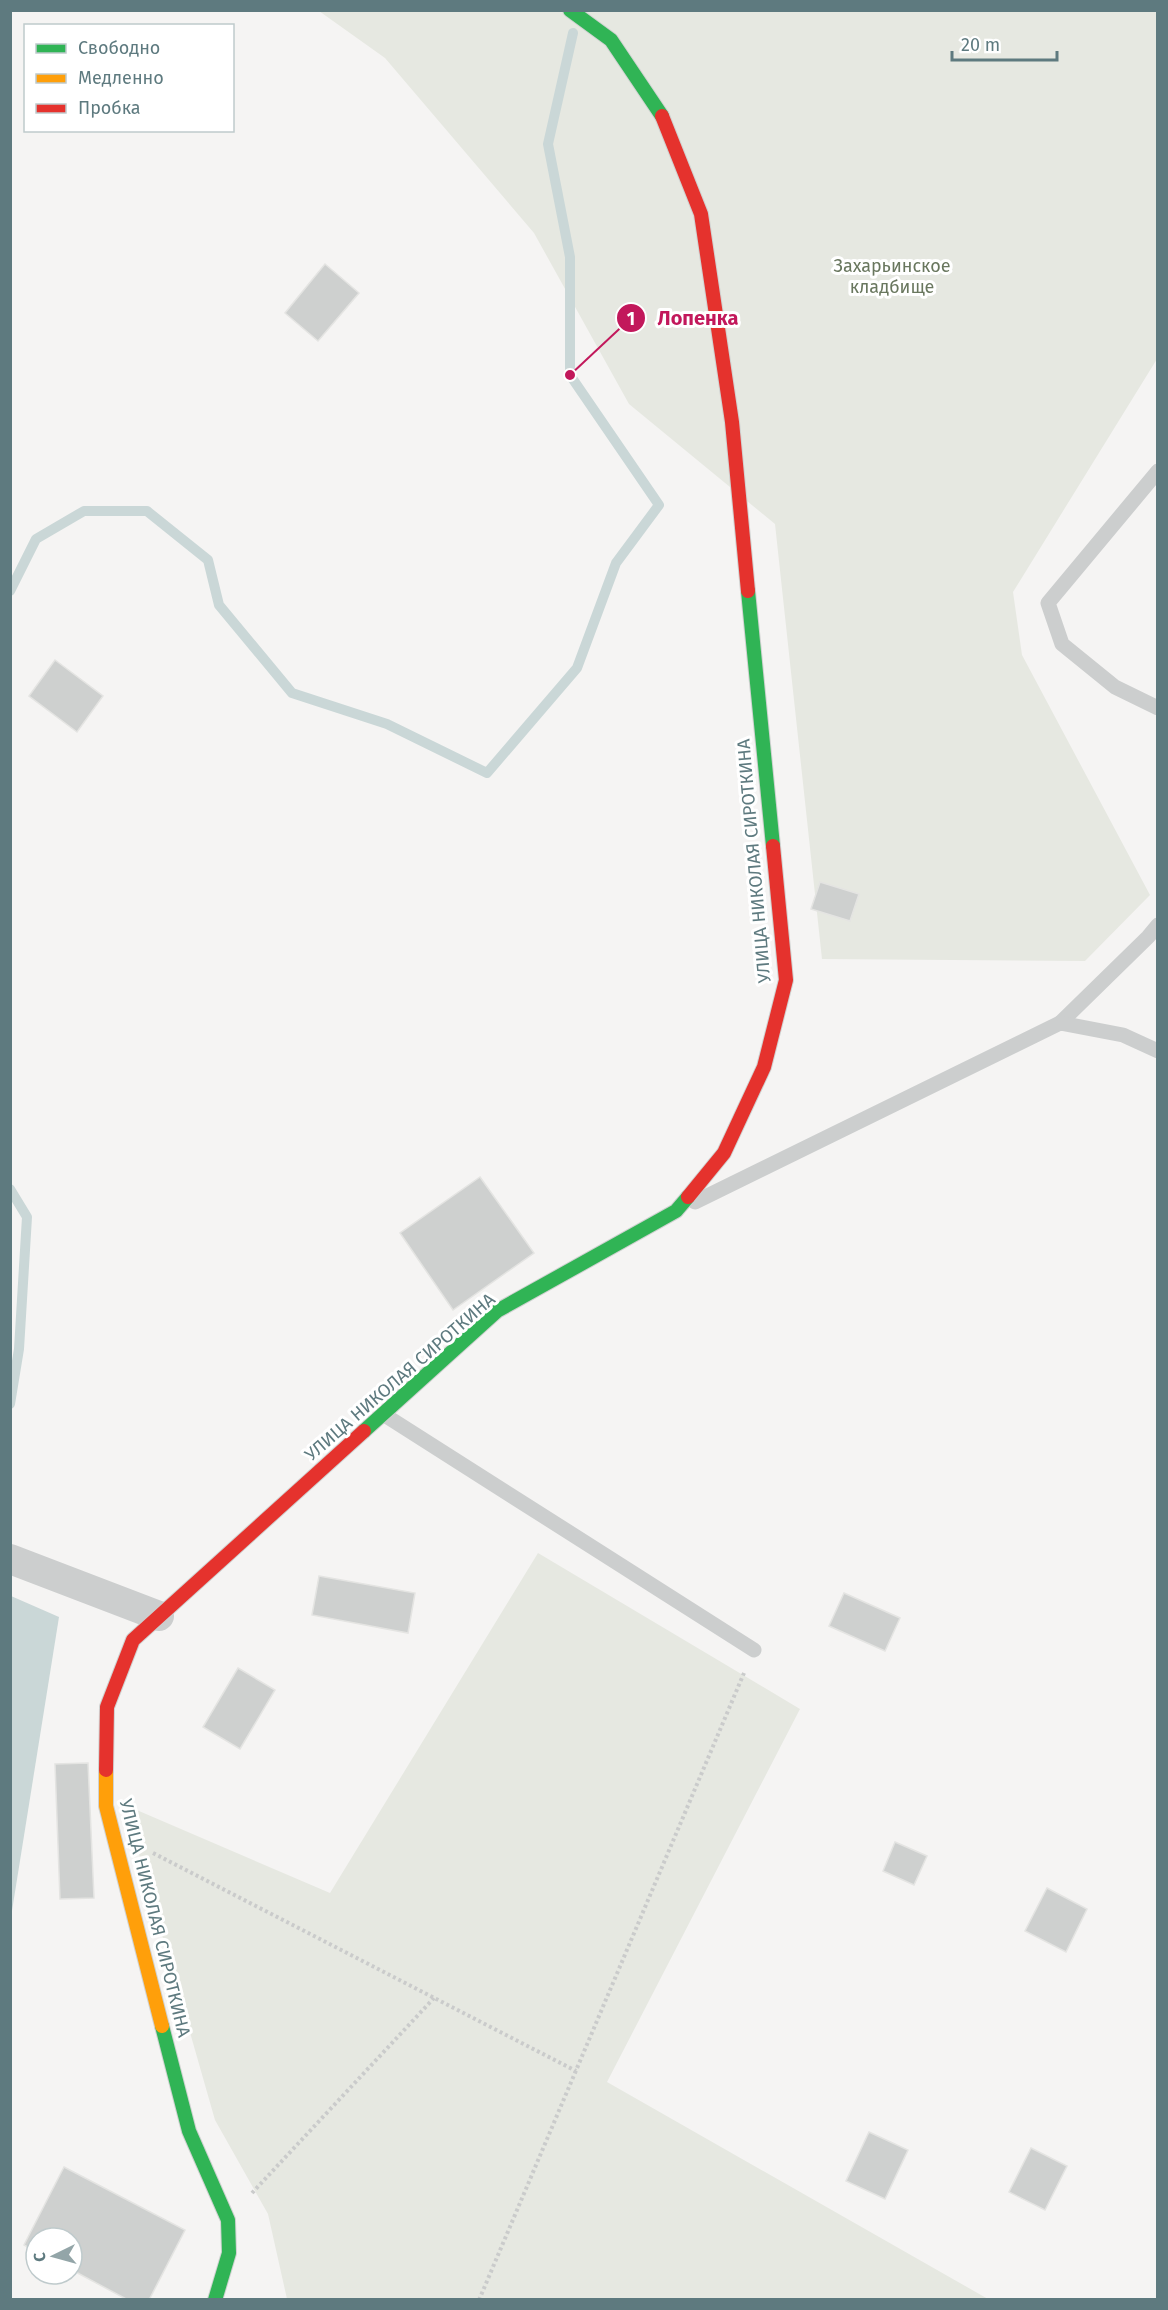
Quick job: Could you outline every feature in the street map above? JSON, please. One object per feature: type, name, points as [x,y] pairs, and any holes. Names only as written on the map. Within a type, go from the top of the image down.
[{"type":"street","name":"УЛИЦА НИКОЛАЯ СИРОТКИНА","points":[[215,2300],[229,2253],[228,2220],[189,2131],[115,1833],[106,1806],[107,1707],[133,1640],[497,1311],[676,1211],[724,1153],[764,1067],[786,980],[732,422],[701,214],[666,122],[611,40],[570,10]]},
{"type":"street","points":[[10,1559],[159,1616]]},
{"type":"lane","points":[[1158,471],[1048,603],[1062,644],[1115,687],[1158,708]]},
{"type":"lane","points":[[676,1211],[1060,1023],[1148,938],[1158,925]]},
{"type":"lane","points":[[1060,1023],[1124,1035],[1158,1051]]},
{"type":"lane","points":[[383,1414],[754,1650]]},
{"type":"path","points":[[479,2300],[754,1650]]},
{"type":"path","points":[[115,1833],[576,2071]]},
{"type":"path","points":[[228,2220],[434,1998]]},
{"type":"green space","name":"Захарьинское кладбище","points":[[319,11],[1157,11],[1157,359],[1013,592],[1022,655],[1150,895],[1085,961],[822,959],[775,524],[629,404],[534,233],[385,58]]},
{"type":"green space","points":[[538,1553],[800,1709],[607,2082],[988,2299],[287,2299],[268,2214],[215,2120],[125,1805],[330,1893]]},
{"type":"shaded area","points":[[11,1596],[59,1617],[11,1917]]},
{"type":"building","points":[[325,264],[359,293],[318,341],[285,313]]},
{"type":"building","points":[[55,660],[103,696],[77,732],[29,696]]},
{"type":"building","points":[[820,882],[859,894],[850,921],[811,909]]},
{"type":"building","points":[[480,1177],[534,1253],[453,1310],[400,1233]]},
{"type":"building","points":[[319,1576],[415,1593],[408,1633],[312,1615]]},
{"type":"building","points":[[844,1593],[900,1618],[885,1651],[829,1626]]},
{"type":"building","points":[[238,1668],[275,1690],[240,1749],[203,1727]]},
{"type":"building","points":[[88,1763],[94,1898],[60,1899],[55,1764]]},
{"type":"building","points":[[895,1842],[927,1856],[914,1885],[883,1871]]},
{"type":"building","points":[[1047,1888],[1087,1909],[1066,1952],[1025,1931]]},
{"type":"building","points":[[869,2132],[908,2150],[885,2199],[846,2181]]},
{"type":"building","points":[[1031,2148],[1067,2166],[1045,2210],[1009,2192]]},
{"type":"building","points":[[64,2167],[185,2230],[149,2300],[128,2300],[84,2276],[84,2226],[34,2226]]},
{"type":"waterway","points":[[10,591],[36,539],[84,511],[147,511],[208,560],[219,605],[292,693],[387,724],[487,773],[577,668],[616,563],[659,505],[570,375],[570,257],[548,144],[573,33]]},
{"type":"waterway","points":[[10,1189],[27,1217],[19,1349],[10,1404]]},
{"type":"traffic: fast","points":[[570,10],[611,40],[662,116]]},
{"type":"traffic: fast","points":[[748,591],[773,846]]},
{"type":"traffic: fast","points":[[364,1431],[497,1311],[676,1211],[688,1197]]},
{"type":"traffic: fast","points":[[162,2026],[189,2131],[228,2220],[229,2253],[215,2300]]},
{"type":"traffic: slow","points":[[106,1770],[106,1806],[162,2026]]},
{"type":"traffic: jam","points":[[662,116],[701,214],[732,422],[748,591]]},
{"type":"traffic: jam","points":[[688,1197],[724,1153],[764,1067],[786,980],[773,846]]},
{"type":"traffic: jam","points":[[106,1770],[107,1707],[133,1640],[364,1431]]},
{"type":"place","name":"Лопенка","points":[[570,375]]}]
